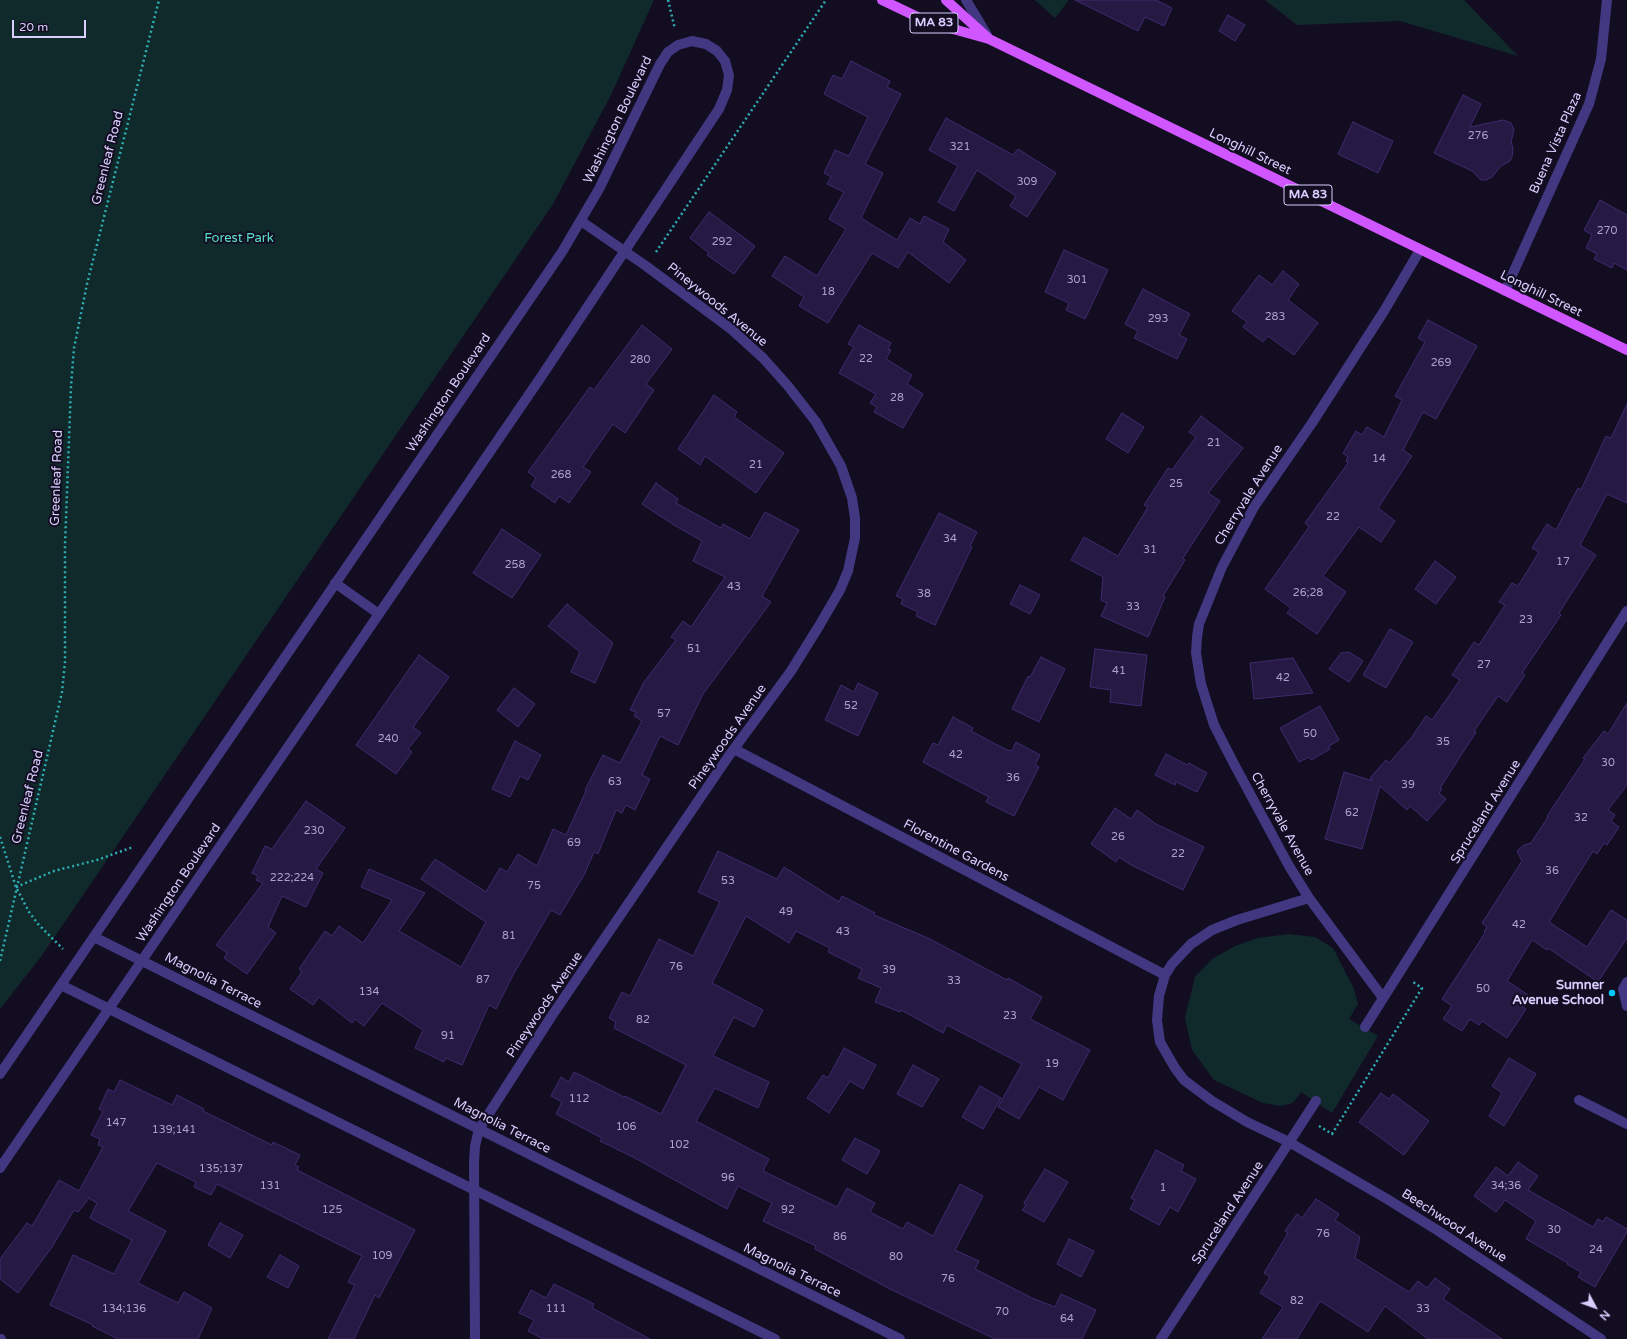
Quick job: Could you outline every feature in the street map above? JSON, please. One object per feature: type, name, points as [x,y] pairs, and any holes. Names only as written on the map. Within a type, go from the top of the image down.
[{"type":"main road","name":"MA 83","points":[[882,0],[928,22],[989,39]]},
{"type":"main road","name":"MA 83","points":[[946,0],[989,39]]},
{"type":"main road","name":"Longhill Street","points":[[989,39],[1627,350]]},
{"type":"street","points":[[966,0],[989,39]]},
{"type":"street","name":"Buena Vista Plaza","points":[[1505,291],[1589,104],[1601,59],[1607,0]]},
{"type":"street","name":"Washington Boulevard","points":[[0,1074],[582,221],[620,148],[660,64],[668,52],[678,45],[692,41],[706,44],[718,51],[725,61],[729,75],[727,90],[718,109],[625,251],[379,614],[0,1168]]},
{"type":"street","name":"Pineywoods Avenue","points":[[475,1339],[475,1146],[479,1129],[551,1017],[734,749],[791,671],[840,590],[848,571],[855,538],[855,518],[852,498],[841,466],[827,441],[802,404],[776,372],[731,329],[582,221]]},
{"type":"street","name":"Cherryvale Avenue","points":[[1383,998],[1308,898],[1279,847],[1214,725],[1200,684],[1196,653],[1197,637],[1202,618],[1222,567],[1254,507],[1312,423],[1384,311],[1420,250]]},
{"type":"street","points":[[334,583],[379,614]]},
{"type":"street","name":"Spruceland Avenue","points":[[1365,1027],[1627,611]]},
{"type":"street","name":"Florentine Gardens","points":[[734,749],[1166,975]]},
{"type":"street","name":"Beechwood Avenue","points":[[1308,898],[1237,920],[1212,930],[1191,944],[1181,953],[1166,975],[1159,996],[1157,1020],[1160,1042],[1175,1068],[1184,1080],[1202,1095],[1248,1122],[1289,1142],[1437,1230],[1601,1339]]},
{"type":"street","name":"Magnolia Terrace","points":[[94,937],[900,1339]]},
{"type":"street","points":[[1627,982],[1623,989],[1627,1006]]},
{"type":"street","points":[[61,985],[475,1189],[774,1339]]},
{"type":"street","points":[[1579,1100],[1627,1124]]},
{"type":"street","name":"Spruceland Avenue","points":[[1161,1339],[1316,1101]]},
{"type":"path","name":"Greenleaf Road","points":[[0,961],[62,692],[65,662],[64,545],[74,348],[87,284],[159,0]]},
{"type":"path","points":[[668,0],[678,45]]},
{"type":"path","points":[[646,266],[826,0]]},
{"type":"path","points":[[0,837],[16,887],[38,924],[76,962]]},
{"type":"path","points":[[16,887],[54,871],[117,854],[136,845]]},
{"type":"path","points":[[1305,1118],[1332,1134],[1422,988],[1400,971]]},
{"type":"green space","name":"Forest Park","points":[[0,0],[654,0],[611,95],[553,204],[40,958],[0,1009]]},
{"type":"green space","points":[[1035,0],[1069,0],[1055,18]]},
{"type":"green space","points":[[1265,0],[1464,0],[1518,56],[1400,21],[1297,25]]},
{"type":"green space","points":[[1289,934],[1315,937],[1333,948],[1354,989],[1358,1004],[1349,1019],[1378,1036],[1332,1113],[1301,1092],[1293,1103],[1280,1106],[1263,1103],[1214,1080],[1192,1050],[1185,1018],[1195,977],[1212,959],[1235,946],[1258,938]]},
{"type":"building","points":[[1075,0],[1156,0],[1172,8],[1164,26],[1145,17],[1138,31]]},
{"type":"building","points":[[1228,15],[1245,25],[1235,41],[1219,31]]},
{"type":"building","points":[[851,61],[890,81],[887,87],[901,94],[865,164],[883,173],[861,218],[897,240],[910,218],[920,224],[924,216],[949,229],[943,242],[966,260],[949,283],[908,252],[898,268],[872,253],[828,323],[799,306],[804,297],[772,276],[785,256],[817,276],[846,229],[829,219],[844,192],[827,184],[831,177],[824,173],[835,150],[849,156],[868,117],[824,94],[833,75],[842,79]]},
{"type":"building","points":[[1463,95],[1481,104],[1470,127],[1503,120],[1511,123],[1514,130],[1511,142],[1513,148],[1512,157],[1510,161],[1501,166],[1492,177],[1486,180],[1481,180],[1472,171],[1434,153]]},
{"type":"building","points":[[946,118],[1013,155],[1018,149],[1056,173],[1027,217],[1010,206],[1016,196],[977,170],[954,211],[938,202],[958,166],[929,150]]},
{"type":"building","points":[[1353,122],[1393,141],[1378,173],[1338,154]]},
{"type":"building","points":[[1600,200],[1627,215],[1627,270],[1614,263],[1612,268],[1594,259],[1597,254],[1586,248],[1592,235],[1584,230]]},
{"type":"building","points":[[709,212],[755,246],[734,274],[707,255],[709,253],[690,238]]},
{"type":"building","points":[[1064,250],[1108,270],[1085,319],[1066,310],[1069,303],[1045,292]]},
{"type":"building","points":[[1283,271],[1299,284],[1288,300],[1318,323],[1294,355],[1268,336],[1263,342],[1243,327],[1247,322],[1232,311],[1259,275],[1272,285]]},
{"type":"building","points":[[1143,289],[1190,314],[1179,335],[1187,339],[1177,359],[1134,338],[1138,331],[1125,324]]},
{"type":"building","points":[[1428,320],[1477,346],[1436,419],[1423,412],[1403,450],[1412,456],[1378,508],[1395,521],[1381,542],[1359,527],[1323,576],[1346,592],[1317,634],[1287,613],[1291,608],[1265,589],[1309,527],[1305,523],[1348,463],[1346,461],[1348,457],[1343,453],[1356,431],[1362,435],[1367,427],[1384,437],[1402,400],[1395,396],[1425,342],[1418,338]]},
{"type":"building","points":[[642,325],[672,349],[646,384],[654,390],[625,433],[613,424],[583,467],[591,472],[569,503],[559,496],[555,503],[531,486],[536,478],[528,472],[590,387],[594,390]]},
{"type":"building","points":[[859,325],[891,343],[888,349],[891,350],[886,359],[912,375],[907,384],[923,394],[903,428],[874,412],[877,407],[870,403],[876,394],[839,373],[854,347],[848,344]]},
{"type":"building","points":[[714,395],[737,412],[734,417],[784,453],[756,493],[705,456],[700,465],[678,449]]},
{"type":"building","points":[[1627,404],[1627,503],[1607,494],[1580,545],[1596,555],[1559,613],[1561,615],[1522,673],[1525,675],[1507,702],[1498,696],[1474,731],[1476,732],[1440,788],[1442,789],[1439,793],[1446,799],[1427,821],[1410,806],[1407,810],[1380,786],[1362,849],[1325,839],[1344,772],[1373,781],[1370,778],[1386,760],[1389,763],[1412,737],[1426,716],[1432,720],[1460,680],[1452,675],[1474,642],[1479,645],[1505,605],[1499,602],[1512,583],[1518,586],[1539,552],[1532,548],[1547,524],[1556,530],[1578,488],[1581,490],[1606,436],[1611,438]]},
{"type":"building","points":[[1122,413],[1144,427],[1128,453],[1106,439]]},
{"type":"building","points":[[1201,416],[1243,448],[1208,493],[1220,501],[1183,558],[1185,560],[1163,596],[1165,597],[1148,637],[1101,616],[1107,603],[1101,600],[1103,577],[1071,560],[1084,537],[1118,556],[1148,507],[1144,505],[1168,468],[1172,470],[1196,437],[1189,432]]},
{"type":"building","points":[[656,483],[678,499],[676,503],[721,528],[723,524],[750,539],[765,512],[799,530],[762,596],[771,602],[703,694],[678,745],[660,736],[642,775],[650,779],[635,810],[626,805],[622,813],[616,810],[598,854],[594,852],[584,875],[560,915],[551,910],[513,975],[496,1009],[489,1005],[462,1065],[446,1058],[444,1062],[415,1048],[423,1030],[382,1003],[364,1026],[355,1019],[352,1023],[319,997],[313,1005],[290,989],[302,972],[299,969],[325,931],[332,936],[339,926],[363,943],[392,900],[361,887],[369,869],[425,893],[399,931],[461,967],[486,922],[421,879],[435,859],[486,892],[500,868],[507,872],[518,854],[537,866],[553,829],[566,835],[586,791],[585,790],[603,755],[620,763],[642,721],[634,716],[636,712],[630,710],[644,682],[676,640],[671,637],[683,621],[691,627],[725,577],[693,561],[702,541],[642,504]]},
{"type":"building","points":[[939,513],[977,532],[970,546],[972,547],[935,625],[916,616],[918,612],[901,604],[903,599],[896,596]]},
{"type":"building","points":[[502,529],[541,555],[512,598],[473,573]]},
{"type":"building","points":[[1435,561],[1456,577],[1436,604],[1415,589]]},
{"type":"building","points":[[1020,585],[1040,595],[1030,614],[1010,604]]},
{"type":"building","points":[[567,604],[613,643],[595,683],[571,672],[580,652],[548,626]]},
{"type":"building","points":[[1390,629],[1413,642],[1386,688],[1363,675]]},
{"type":"building","points":[[1095,649],[1147,655],[1141,706],[1110,702],[1111,690],[1090,687]]},
{"type":"building","points":[[1349,652],[1363,661],[1349,682],[1329,669],[1341,653]]},
{"type":"building","points":[[419,655],[449,677],[413,727],[421,733],[408,749],[412,752],[396,774],[356,745]]},
{"type":"building","points":[[1041,657],[1065,669],[1039,722],[1012,709],[1028,676],[1030,677]]},
{"type":"building","points":[[1293,658],[1313,693],[1254,699],[1250,663]]},
{"type":"building","points":[[858,683],[878,693],[858,736],[825,720],[841,685],[854,692]]},
{"type":"building","points":[[514,688],[535,704],[518,727],[497,710]]},
{"type":"building","points":[[1627,703],[1627,785],[1608,810],[1615,815],[1611,821],[1619,827],[1607,845],[1604,843],[1597,854],[1593,851],[1549,922],[1587,947],[1611,910],[1627,920],[1627,938],[1598,982],[1548,948],[1547,950],[1532,940],[1507,981],[1528,995],[1521,1005],[1526,1009],[1507,1038],[1482,1021],[1479,1025],[1470,1019],[1462,1031],[1443,1019],[1452,1006],[1442,999],[1485,933],[1484,932],[1487,927],[1482,923],[1522,861],[1517,851],[1524,845],[1531,843],[1585,759],[1583,758],[1604,731],[1608,734]]},
{"type":"building","points":[[1320,706],[1339,740],[1329,746],[1330,749],[1311,760],[1309,757],[1299,762],[1280,728]]},
{"type":"building","points":[[953,717],[973,728],[971,731],[1007,750],[1012,751],[1016,742],[1040,755],[1035,765],[1039,767],[1014,816],[986,802],[989,797],[923,762],[933,743],[938,745]]},
{"type":"building","points":[[515,741],[541,755],[528,780],[520,776],[510,797],[492,789]]},
{"type":"building","points":[[1166,754],[1187,765],[1189,763],[1207,773],[1197,792],[1176,782],[1175,785],[1155,775]]},
{"type":"building","points":[[306,801],[345,828],[316,869],[323,873],[306,907],[282,896],[268,927],[276,933],[247,974],[224,958],[227,953],[216,945],[263,883],[256,880],[258,876],[252,873],[265,846],[272,849]]},
{"type":"building","points":[[1115,808],[1131,819],[1137,810],[1156,824],[1204,847],[1183,890],[1131,865],[1119,857],[1116,862],[1091,844]]},
{"type":"building","points":[[718,851],[777,879],[784,867],[839,902],[842,896],[875,913],[874,915],[930,939],[1007,980],[1008,978],[1042,997],[1030,1019],[1090,1050],[1063,1100],[1039,1087],[1019,1119],[998,1107],[1022,1064],[947,1025],[943,1033],[901,1010],[900,1012],[875,1002],[881,988],[858,978],[862,969],[828,952],[830,948],[796,931],[789,943],[746,916],[712,983],[763,1010],[754,1027],[734,1017],[713,1056],[769,1082],[758,1108],[715,1088],[696,1121],[769,1159],[763,1171],[837,1207],[847,1188],[875,1203],[870,1212],[903,1229],[907,1222],[933,1236],[960,1184],[983,1196],[955,1250],[979,1261],[975,1269],[1032,1298],[1055,1307],[1061,1294],[1096,1310],[1082,1339],[995,1339],[890,1289],[815,1249],[816,1246],[763,1221],[772,1203],[738,1186],[727,1209],[633,1157],[600,1141],[602,1138],[556,1114],[562,1102],[551,1096],[561,1077],[569,1082],[574,1072],[661,1114],[686,1065],[614,1028],[616,1022],[609,1018],[622,992],[630,996],[659,939],[693,956],[720,902],[698,892]]},
{"type":"building","points":[[844,1048],[876,1065],[863,1089],[850,1081],[829,1113],[807,1098],[823,1075],[828,1078]]},
{"type":"building","points":[[1509,1058],[1536,1074],[1504,1126],[1489,1116],[1502,1093],[1492,1086]]},
{"type":"building","points":[[913,1065],[939,1079],[922,1107],[897,1094]]},
{"type":"building","points":[[120,1080],[172,1105],[177,1095],[204,1109],[203,1111],[272,1145],[273,1142],[300,1155],[295,1165],[299,1167],[297,1170],[415,1230],[379,1298],[375,1295],[354,1339],[328,1339],[355,1285],[348,1282],[362,1256],[217,1184],[211,1195],[194,1187],[196,1182],[157,1163],[128,1211],[166,1231],[138,1283],[178,1303],[184,1292],[212,1308],[198,1339],[118,1339],[92,1326],[93,1325],[50,1305],[73,1255],[114,1274],[132,1240],[90,1218],[97,1203],[89,1198],[78,1212],[74,1210],[52,1247],[18,1293],[0,1279],[0,1259],[27,1223],[32,1226],[59,1180],[79,1191],[103,1147],[98,1145],[100,1139],[91,1135],[103,1111],[99,1109],[108,1089],[114,1092]]},
{"type":"building","points":[[980,1086],[1001,1098],[983,1129],[962,1117]]},
{"type":"building","points":[[1381,1093],[1389,1099],[1393,1094],[1429,1121],[1404,1155],[1359,1122]]},
{"type":"building","points":[[855,1138],[880,1151],[867,1174],[842,1160]]},
{"type":"building","points":[[1156,1150],[1184,1165],[1181,1171],[1196,1179],[1178,1212],[1170,1207],[1159,1225],[1130,1209],[1135,1200],[1131,1198]]},
{"type":"building","points":[[1518,1162],[1538,1176],[1528,1190],[1593,1227],[1598,1219],[1603,1222],[1606,1217],[1627,1229],[1627,1232],[1595,1287],[1578,1277],[1581,1272],[1526,1239],[1536,1221],[1505,1200],[1496,1212],[1474,1196],[1496,1167],[1508,1176]]},
{"type":"building","points":[[1045,1169],[1068,1182],[1044,1222],[1022,1210],[1026,1205],[1024,1203]]},
{"type":"building","points":[[1316,1199],[1339,1214],[1335,1220],[1360,1237],[1355,1258],[1409,1292],[1418,1281],[1427,1288],[1435,1278],[1450,1289],[1443,1299],[1502,1339],[1428,1339],[1385,1306],[1368,1332],[1320,1301],[1297,1339],[1262,1339],[1283,1307],[1260,1293],[1270,1277],[1264,1273],[1288,1233],[1285,1231],[1297,1214],[1302,1218]]},
{"type":"building","points":[[220,1223],[243,1235],[230,1258],[208,1245]]},
{"type":"building","points":[[1069,1239],[1094,1251],[1081,1277],[1057,1264]]},
{"type":"building","points":[[280,1255],[299,1266],[288,1288],[267,1277]]},
{"type":"building","points":[[554,1284],[594,1304],[592,1308],[650,1339],[543,1339],[528,1331],[534,1320],[519,1313],[531,1290],[546,1298]]},
{"type":"place","name":"Sumner Avenue School","points":[[1612,993]]}]
